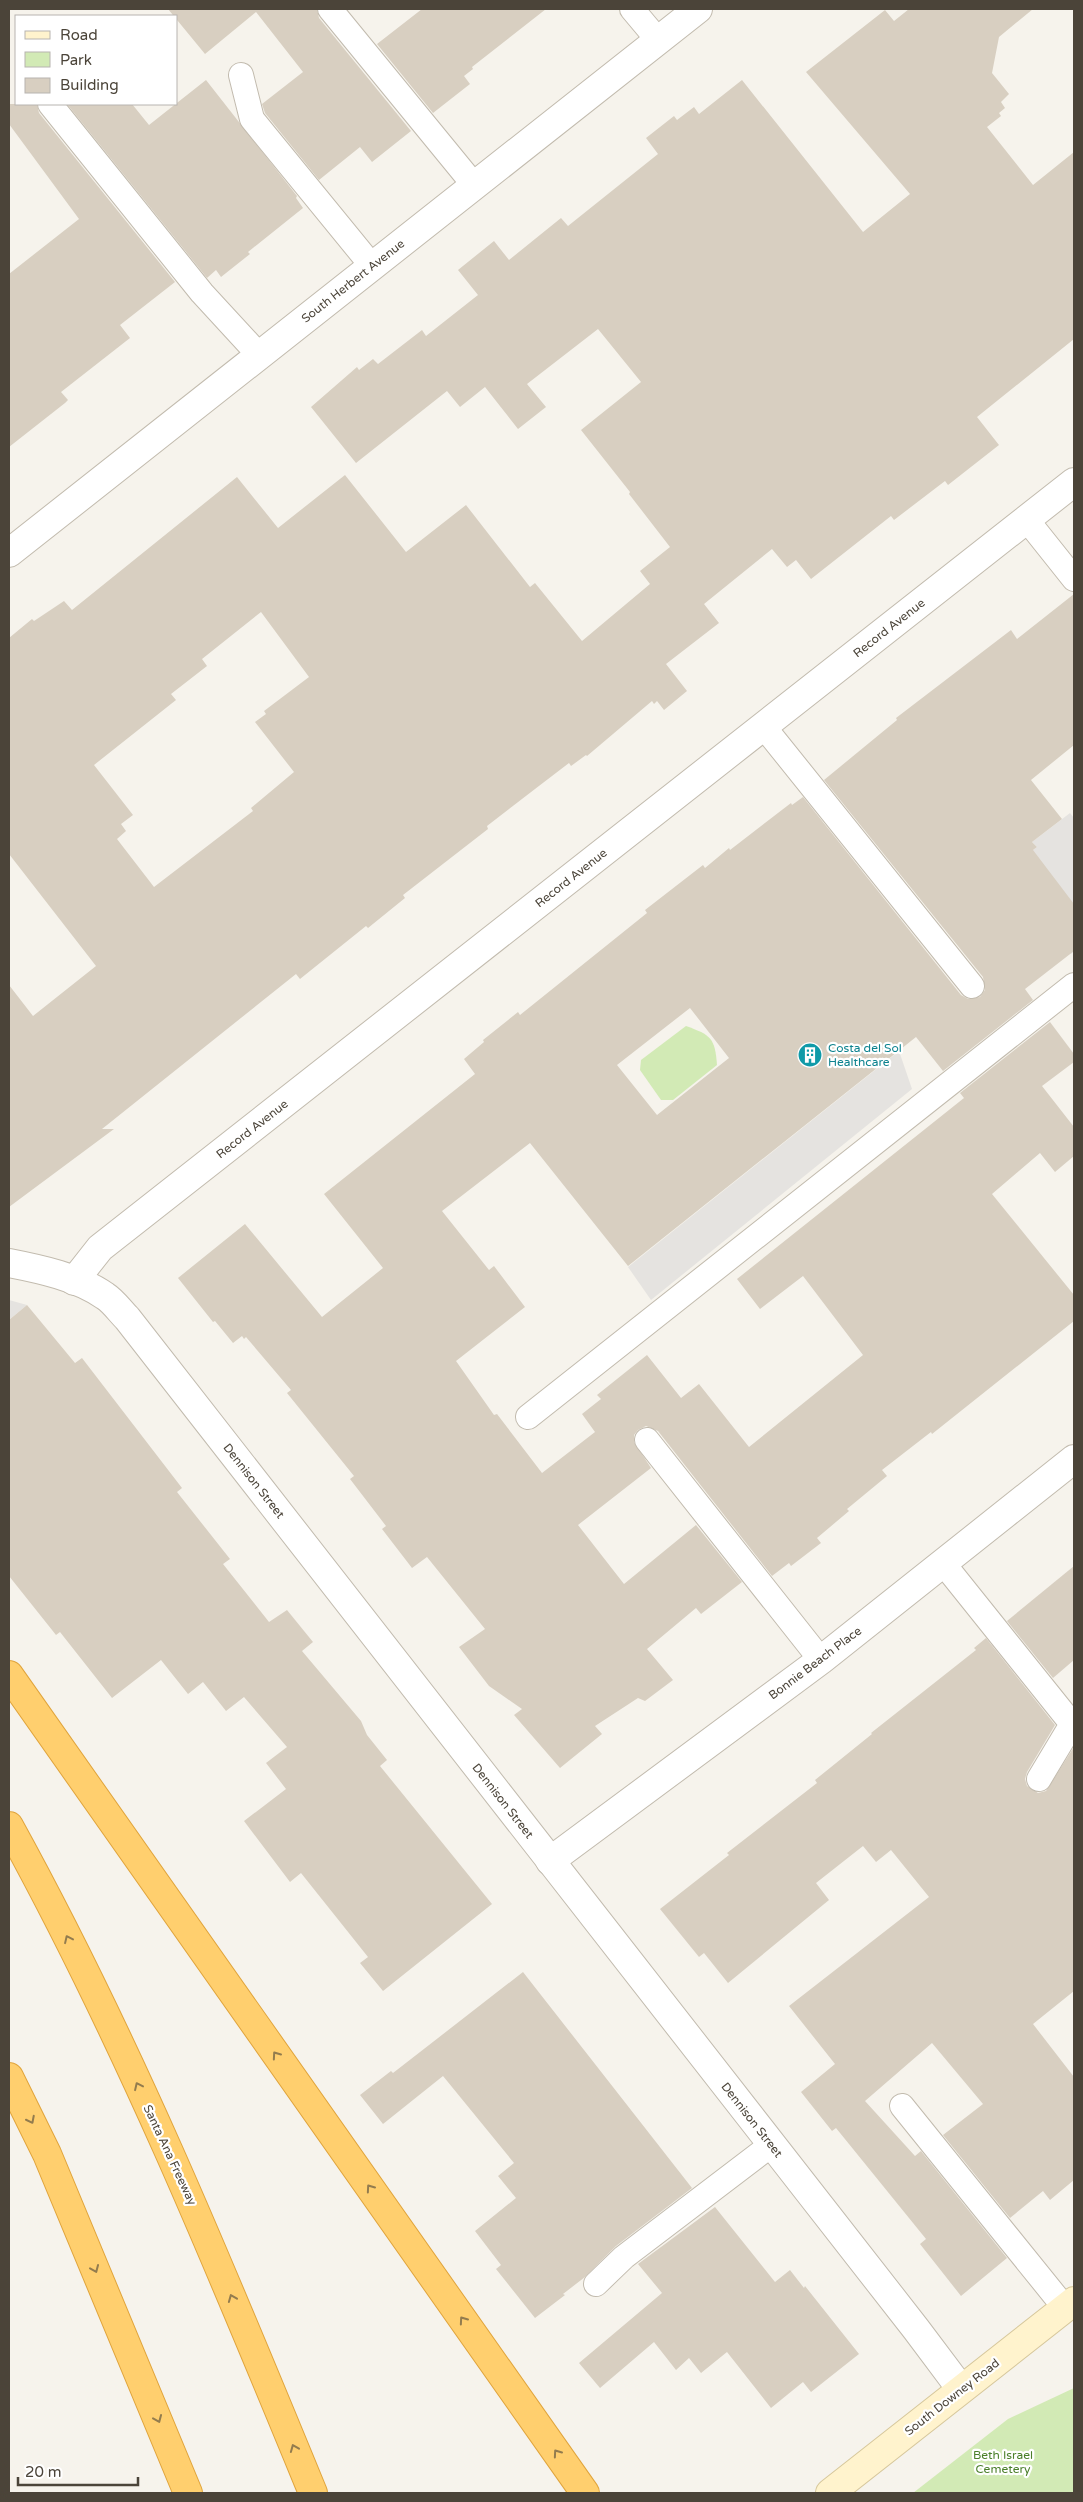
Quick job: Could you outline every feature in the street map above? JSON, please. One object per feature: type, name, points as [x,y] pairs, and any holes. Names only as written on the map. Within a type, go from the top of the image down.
[{"type":"highway","points":[[9,1675],[585,2493]]},
{"type":"highway","name":"Santa Ana Freeway","points":[[9,1826],[50,1900],[195,2208],[313,2493]]},
{"type":"highway","points":[[9,2077],[47,2154],[188,2493]]},
{"type":"main road","name":"South Downey Road","points":[[830,2493],[1070,2305]]},
{"type":"street","name":"South Herbert Avenue","points":[[9,553],[698,9]]},
{"type":"street","name":"Record Avenue","points":[[74,1281],[100,1248],[1074,482]]},
{"type":"street","name":"Dennison Street","points":[[9,1262],[35,1268],[74,1281],[105,1296],[127,1318],[916,2329],[961,2390]]},
{"type":"street","name":"Bonnie Beach Place","points":[[550,1861],[821,1660],[1074,1459]]},
{"type":"lane","points":[[330,9],[474,185]]},
{"type":"lane","points":[[632,9],[658,40]]},
{"type":"lane","points":[[241,75],[252,119],[372,266]]},
{"type":"lane","points":[[51,105],[202,292],[259,355]]},
{"type":"lane","points":[[1027,520],[1074,579]]},
{"type":"lane","points":[[764,726],[972,986]]},
{"type":"lane","points":[[528,1417],[1074,986]]},
{"type":"lane","points":[[647,1440],[821,1660]]},
{"type":"lane","points":[[943,1563],[1072,1724],[1039,1778]]},
{"type":"lane","points":[[902,2106],[1070,2305]]},
{"type":"lane","points":[[596,2284],[624,2257],[771,2145]]},
{"type":"green space","points":[[686,1026],[701,1032],[710,1039],[715,1049],[717,1065],[673,1100],[661,1100],[640,1070],[641,1060]]},
{"type":"green space","name":"Beth Israel Cemetery","points":[[1074,2388],[1074,2493],[913,2493],[1008,2419]]},
{"type":"shaded area","points":[[1070,813],[1074,818],[1074,951],[1071,954],[1005,872],[1037,847],[1032,842]]},
{"type":"shaded area","points":[[899,1051],[912,1089],[651,1300],[628,1267]]},
{"type":"shaded area","points":[[9,1300],[27,1305],[9,1320]]},
{"type":"building","points":[[168,9],[317,9],[319,18],[411,131],[372,162],[360,147],[319,180],[265,113],[262,104],[303,72],[256,12],[205,54],[178,21],[178,15],[173,15]]},
{"type":"building","points":[[422,9],[546,9],[472,67],[473,69],[464,76],[470,84],[433,113],[377,44]]},
{"type":"building","points":[[909,9],[1033,9],[999,37],[992,73],[1009,94],[1001,102],[1005,108],[999,113],[1001,116],[987,127],[1033,185],[1074,152],[1074,339],[977,417],[999,445],[948,485],[945,481],[894,520],[891,516],[811,579],[796,560],[787,567],[772,549],[704,604],[719,623],[666,664],[687,691],[664,710],[657,701],[654,704],[652,701],[587,756],[571,766],[569,763],[487,826],[488,829],[403,895],[405,898],[368,928],[366,926],[300,979],[296,974],[102,1129],[114,1129],[9,1207],[9,985],[33,1016],[96,966],[9,854],[9,638],[32,619],[34,621],[64,601],[72,610],[237,477],[278,528],[345,475],[406,552],[466,505],[530,587],[535,583],[582,641],[650,584],[640,571],[670,547],[581,430],[641,382],[598,329],[527,384],[546,407],[518,429],[485,387],[460,407],[447,391],[356,463],[311,407],[357,367],[359,370],[373,359],[378,364],[422,330],[426,336],[478,295],[458,270],[494,241],[509,260],[561,218],[568,226],[658,154],[646,138],[674,116],[677,120],[694,107],[699,114],[742,80],[863,232],[910,194],[806,72],[885,10],[894,21]],"holes":[[[261,612],[309,677],[264,711],[266,714],[255,722],[294,772],[251,808],[253,811],[154,887],[117,839],[126,831],[121,824],[133,815],[94,765],[176,700],[171,694],[207,666],[202,659]]]},
{"type":"building","points":[[206,80],[297,196],[296,198],[303,208],[248,252],[250,254],[221,277],[216,270],[207,278],[68,105],[133,105],[149,125],[174,105],[178,105],[178,102]]},
{"type":"building","points":[[9,104],[37,105],[39,113],[175,282],[120,325],[130,338],[61,392],[68,400],[9,447],[9,274],[79,219],[9,124]]},
{"type":"building","points":[[1074,594],[1074,745],[1031,780],[1062,819],[1032,842],[1037,847],[1033,850],[1074,904],[1074,951],[1025,989],[1033,1000],[943,1071],[916,1037],[628,1266],[530,1143],[442,1211],[489,1270],[494,1266],[525,1307],[456,1361],[494,1415],[497,1414],[542,1473],[595,1432],[582,1414],[601,1399],[597,1395],[647,1355],[681,1398],[699,1384],[749,1447],[863,1355],[803,1276],[760,1309],[737,1279],[964,1098],[960,1093],[1050,1022],[1074,1054],[1074,1062],[1042,1086],[1074,1127],[1074,1156],[1055,1172],[1040,1153],[992,1194],[1074,1295],[1074,1321],[932,1434],[931,1432],[882,1470],[887,1476],[847,1509],[849,1511],[817,1538],[821,1543],[791,1566],[789,1563],[772,1576],[658,1431],[646,1426],[638,1430],[634,1435],[634,1442],[651,1468],[578,1525],[624,1584],[696,1525],[742,1582],[701,1614],[696,1608],[647,1649],[673,1680],[645,1701],[638,1698],[595,1726],[602,1734],[560,1768],[514,1715],[522,1709],[489,1686],[459,1647],[485,1629],[427,1557],[412,1568],[382,1529],[386,1526],[350,1479],[354,1476],[287,1393],[291,1390],[246,1337],[244,1339],[242,1336],[233,1343],[215,1321],[213,1322],[178,1278],[245,1224],[322,1317],[383,1268],[324,1194],[475,1074],[464,1059],[484,1042],[483,1040],[518,1012],[520,1015],[647,913],[645,910],[703,865],[705,868],[791,803],[792,805],[803,797],[961,995],[968,999],[980,997],[985,990],[983,977],[824,780],[897,720],[896,718],[1011,630],[1017,639]],"holes":[[[690,1008],[729,1058],[657,1115],[617,1065]]]},
{"type":"building","points":[[27,1305],[75,1363],[82,1358],[182,1488],[177,1492],[230,1559],[223,1564],[269,1622],[287,1610],[313,1642],[302,1651],[361,1721],[367,1735],[387,1760],[380,1766],[492,1904],[383,1991],[360,1963],[368,1957],[301,1873],[290,1882],[244,1821],[286,1789],[266,1763],[287,1747],[244,1697],[226,1711],[203,1682],[188,1694],[161,1660],[112,1698],[60,1632],[56,1635],[9,1576],[9,1320]]},
{"type":"building","points":[[1074,1566],[1074,1660],[1053,1678],[1007,1621]]},
{"type":"building","points":[[986,1638],[1055,1725],[1027,1772],[1025,1779],[1027,1786],[1038,1793],[1046,1791],[1074,1747],[1074,1991],[1033,2024],[1074,2077],[1074,2180],[1050,2200],[1043,2191],[1010,2218],[943,2135],[983,2104],[932,2043],[865,2101],[915,2156],[921,2151],[1007,2258],[961,2296],[920,2244],[926,2239],[836,2128],[832,2131],[801,2092],[835,2064],[789,2006],[929,1897],[891,1850],[876,1862],[863,1846],[816,1883],[829,1900],[728,1983],[704,1953],[699,1957],[660,1909],[729,1855],[727,1853],[817,1783],[815,1780],[976,1650],[974,1648]]},
{"type":"building","points":[[523,1972],[692,2188],[616,2246],[585,2277],[563,2294],[565,2295],[535,2318],[496,2269],[501,2265],[475,2231],[516,2198],[498,2176],[514,2163],[443,2076],[383,2124],[360,2095],[391,2071],[393,2073]]},
{"type":"building","points":[[715,2207],[775,2282],[790,2270],[859,2354],[811,2392],[803,2382],[771,2408],[727,2352],[701,2373],[689,2358],[676,2370],[654,2342],[600,2388],[579,2363],[662,2293],[638,2264]]},
{"type":"place","name":"Costa del Sol Healthcare","points":[[810,1055]]}]
